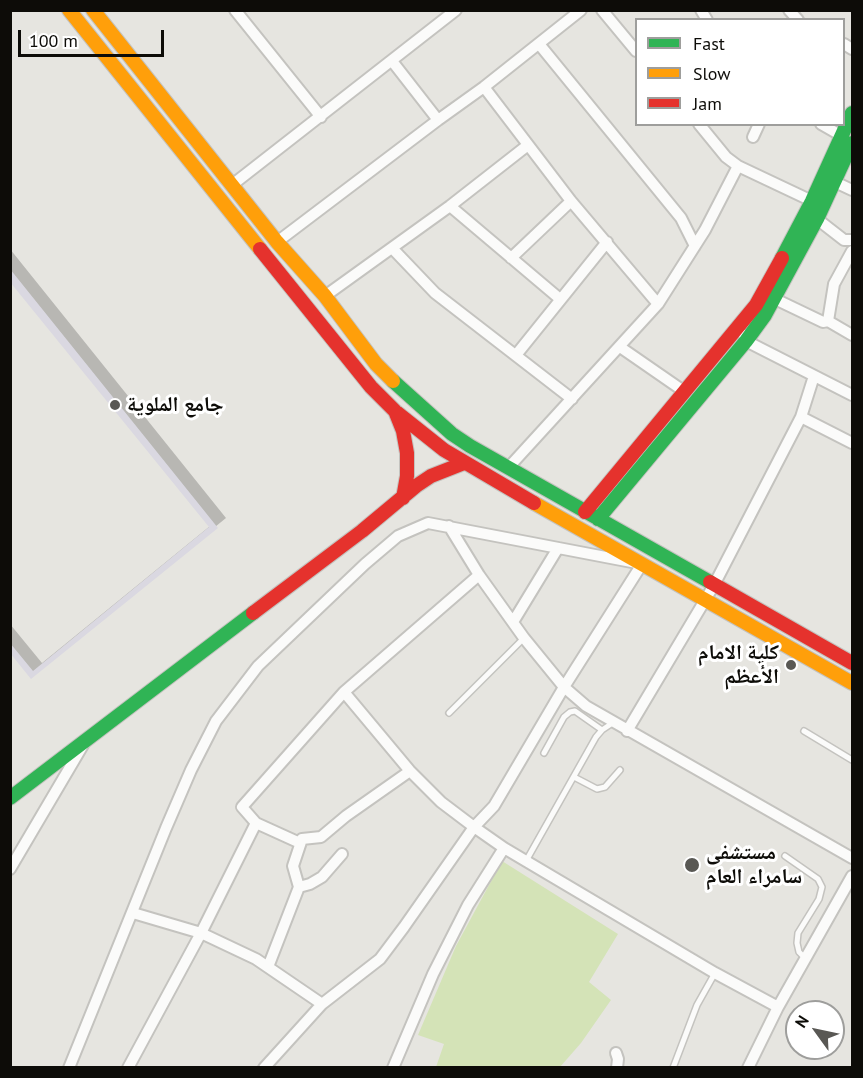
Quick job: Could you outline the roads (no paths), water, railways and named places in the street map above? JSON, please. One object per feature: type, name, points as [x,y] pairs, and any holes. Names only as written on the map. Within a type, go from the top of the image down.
[{"type":"main road","points":[[69,10],[370,387],[395,411],[464,464],[852,683]]},
{"type":"main road","points":[[93,10],[277,242],[325,296],[376,364],[412,400],[452,434],[852,663]]},
{"type":"main road","points":[[592,516],[746,340],[775,299],[835,182],[852,113]]},
{"type":"main road","points":[[592,516],[685,392],[743,322],[766,289],[847,140]]},
{"type":"main road","points":[[326,330],[342,318]]},
{"type":"main road","points":[[395,411],[403,431],[407,453],[407,476],[403,498]]},
{"type":"main road","points":[[10,798],[85,743],[431,476],[464,464]]},
{"type":"street","points":[[235,10],[321,117]]},
{"type":"street","points":[[277,242],[484,87],[581,10]]},
{"type":"street","points":[[602,10],[635,50]]},
{"type":"street","points":[[232,185],[392,61],[449,12]]},
{"type":"street","points":[[539,44],[681,218],[695,246]]},
{"type":"street","points":[[392,61],[438,120]]},
{"type":"street","points":[[484,87],[571,201],[658,304]]},
{"type":"street","points":[[701,126],[726,157],[738,166],[812,201]]},
{"type":"street","points":[[753,137],[758,126]]},
{"type":"street","points":[[824,126],[847,140]]},
{"type":"street","points":[[325,296],[450,206],[528,145]]},
{"type":"street","points":[[509,467],[658,304],[695,246],[738,166]]},
{"type":"street","points":[[835,182],[852,190]]},
{"type":"street","points":[[511,258],[571,201]]},
{"type":"street","points":[[450,206],[560,299]]},
{"type":"street","points":[[817,219],[844,240],[852,240]]},
{"type":"street","points":[[516,355],[607,242]]},
{"type":"street","points":[[392,248],[435,293],[572,399]]},
{"type":"street","points":[[828,321],[834,284],[852,251]]},
{"type":"street","points":[[775,299],[823,322],[828,321],[852,335]]},
{"type":"street","points":[[743,322],[746,340],[852,395]]},
{"type":"street","points":[[620,346],[685,392]]},
{"type":"street","points":[[627,731],[714,585],[801,417],[814,375]]},
{"type":"street","points":[[801,417],[852,443]]},
{"type":"street","points":[[69,1068],[166,828],[216,721],[258,666],[331,595],[398,536],[428,523],[642,564],[564,687],[494,806],[474,827],[380,959],[322,1004],[264,1068]]},
{"type":"street","points":[[449,526],[479,575],[524,638],[564,687],[586,706],[852,858]]},
{"type":"street","points":[[513,622],[558,548]]},
{"type":"street","points":[[300,843],[255,823],[242,807],[344,692],[479,575]]},
{"type":"street","points":[[344,692],[410,771],[441,802],[474,827],[504,848],[715,973],[778,1007]]},
{"type":"street","points":[[10,869],[85,743]]},
{"type":"street","points":[[268,967],[299,886],[293,866],[302,839],[321,837],[346,816],[410,771]]},
{"type":"street","points":[[128,1068],[201,933],[255,823]]},
{"type":"street","points":[[393,1068],[433,974],[458,924],[504,848]]},
{"type":"street","points":[[299,886],[310,885],[322,878],[342,854]]},
{"type":"street","points":[[748,1068],[804,958],[852,876]]},
{"type":"street","points":[[133,913],[201,933],[256,959],[322,1004]]},
{"type":"street","points":[[616,1053],[617,1068]]},
{"type":"lane","points":[[449,713],[524,638]]},
{"type":"lane","points":[[544,753],[564,717],[570,712],[575,711],[602,730]]},
{"type":"lane","points":[[526,861],[602,730],[614,723]]},
{"type":"lane","points":[[804,731],[852,760]]},
{"type":"lane","points":[[574,777],[597,789],[605,787],[620,770]]},
{"type":"lane","points":[[785,856],[818,879],[822,887],[819,899],[798,933],[799,952],[804,958]]},
{"type":"lane","points":[[673,1068],[697,1005],[715,973]]},
{"type":"place","name":"جامع الملوية","points":[[115,405]]},
{"type":"place","name":"كلية الامام الأعظم","points":[[791,665]]},
{"type":"place","name":"مستشفى سامراء العام","points":[[692,865]]}]
